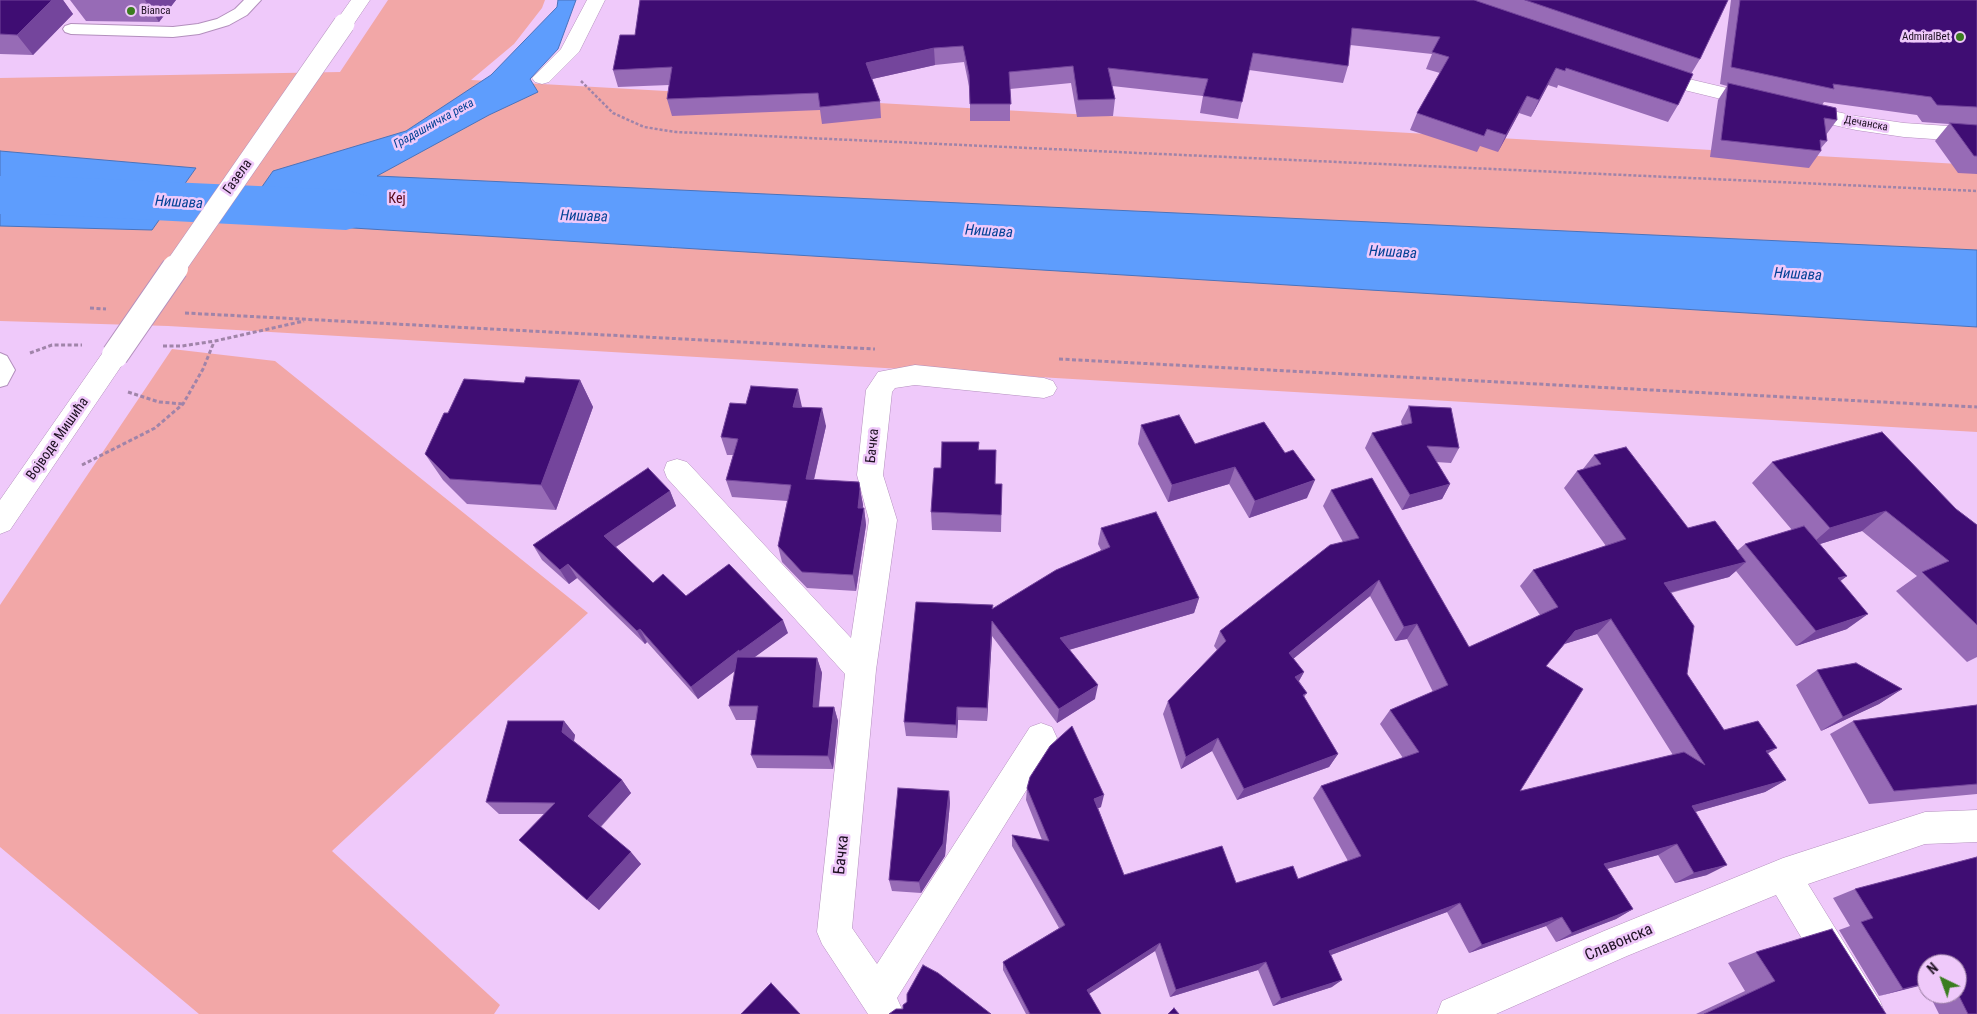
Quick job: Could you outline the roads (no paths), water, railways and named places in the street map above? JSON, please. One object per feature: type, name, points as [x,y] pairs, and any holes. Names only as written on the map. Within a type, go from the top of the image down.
[{"type":"street","name":"Газела","points":[[115,355],[361,0]]},
{"type":"street","points":[[542,78],[569,52],[596,0]]},
{"type":"street","name":"Дечанска","points":[[1635,68],[1687,85],[1856,123],[1904,130],[1977,134]]},
{"type":"street","name":"Војводе Мишића","points":[[0,522],[115,355]]},
{"type":"street","name":"Бачка","points":[[1041,738],[882,1005],[834,932],[861,670],[883,520],[870,476],[879,390],[887,380],[915,376],[1044,388]]},
{"type":"street","points":[[676,470],[861,670]]},
{"type":"street","name":"Славонска","points":[[1455,1014],[1616,943],[1784,875],[1925,828],[1977,826]]},
{"type":"street","points":[[1784,875],[1867,1014]]},
{"type":"lane","points":[[71,29],[172,32],[199,28],[223,22],[241,12],[253,0]]},
{"type":"lane","points":[[0,361],[5,370],[0,379]]},
{"type":"water","name":"Градашничка река","points":[[558,0],[576,0],[558,49],[530,79],[538,92],[489,115],[377,176],[1977,250],[1977,327],[238,221],[273,171],[406,131],[491,75],[557,7]]},
{"type":"water","points":[[0,151],[196,168],[152,230],[0,226]]},
{"type":"waterway","name":"Нишава","points":[[0,195],[38,195],[346,210]]},
{"type":"place","name":"Bianca","points":[[131,11]]},
{"type":"place","name":"AdmiralBet","points":[[1960,37]]},
{"type":"park label","name":"Кеј","points":[[397,199]]}]
